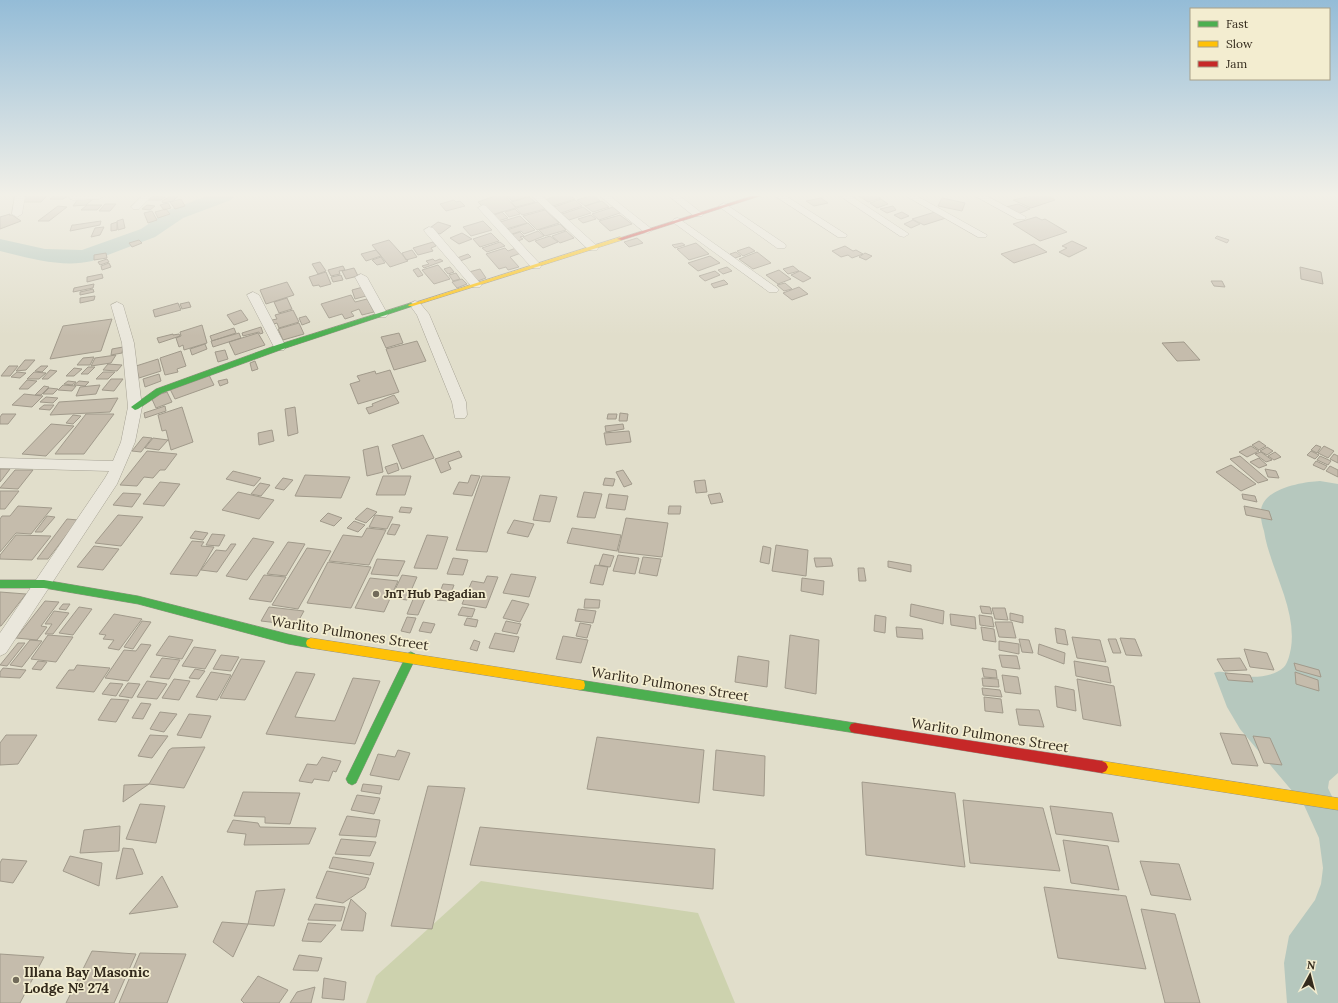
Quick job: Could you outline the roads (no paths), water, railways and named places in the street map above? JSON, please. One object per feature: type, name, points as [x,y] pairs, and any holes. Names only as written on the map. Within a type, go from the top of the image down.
[{"type":"street","points":[[440,243],[476,285]]},
{"type":"street","points":[[515,243],[536,266]]},
{"type":"street","points":[[587,243],[593,248]]},
{"type":"street","points":[[135,407],[159,391],[280,347],[609,243]]},
{"type":"street","points":[[708,243],[773,290]]},
{"type":"street","points":[[776,243],[781,246]]},
{"type":"street","points":[[361,277],[382,315]]},
{"type":"street","points":[[253,295],[280,347]]},
{"type":"street","points":[[415,304],[423,314],[459,402],[460,415]]},
{"type":"street","points":[[0,648],[112,480],[128,442],[135,407],[128,343],[117,305]]},
{"type":"street","points":[[0,463],[118,466]]},
{"type":"street","name":"Warlito Pulmones Street","points":[[0,584],[44,584],[138,600],[288,639],[411,657],[1338,804]]},
{"type":"street","points":[[352,779],[411,657]]},
{"type":"waterway","points":[[0,245],[45,255],[84,256],[121,243]]},
{"type":"place","name":"JnT Hub Pagadian","points":[[376,594]]},
{"type":"place","name":"Illana Bay Masonic Lodge № 274","points":[[16,980]]}]
